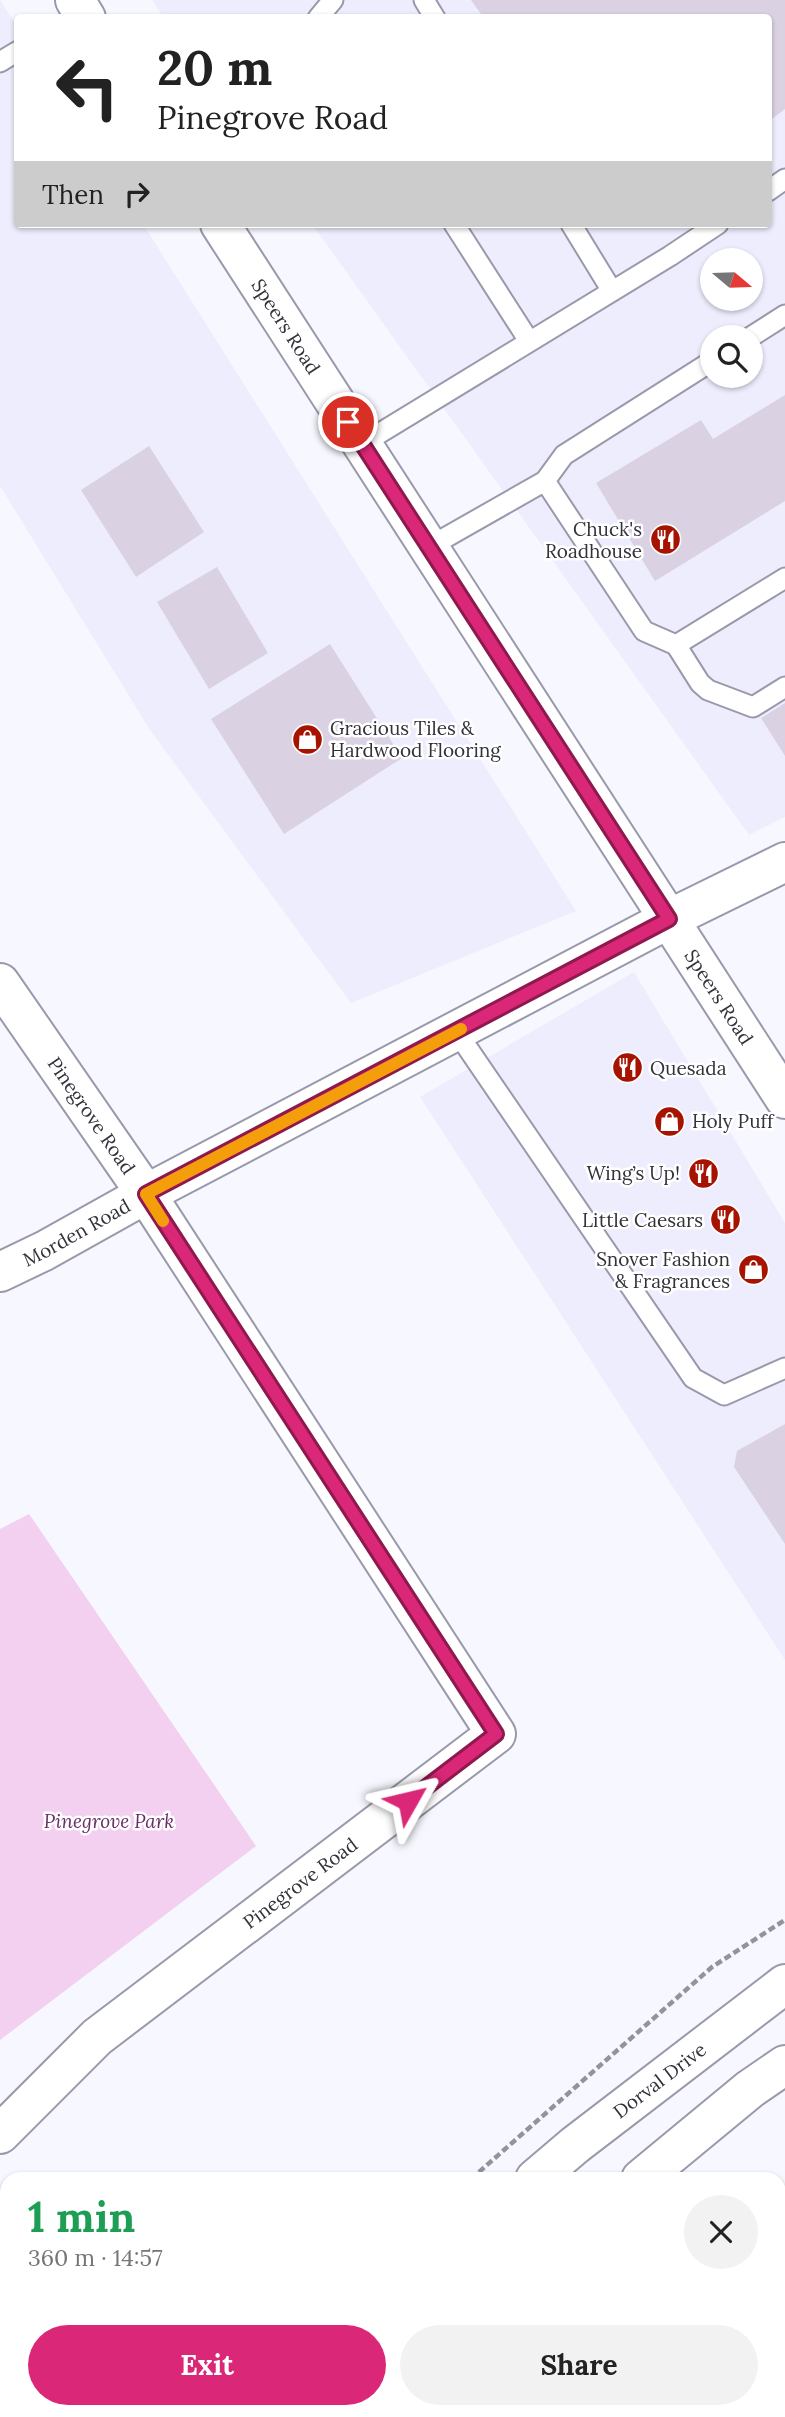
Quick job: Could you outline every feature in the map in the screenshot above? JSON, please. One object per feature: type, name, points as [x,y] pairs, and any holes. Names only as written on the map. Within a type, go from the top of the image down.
[{"type":"street","name":"Speers Road","points":[[223,228],[785,1098]]},
{"type":"street","name":"Morden Road","points":[[0,1272],[669,919],[785,862]]},
{"type":"street","name":"Pinegrove Road","points":[[0,983],[146,1194],[496,1734],[97,2037],[0,2134]]},
{"type":"street","name":"Dorval Drive","points":[[543,2172],[785,1984]]},
{"type":"street","points":[[649,2172],[750,2089],[785,2065]]},
{"type":"lane","points":[[457,228],[529,341]]},
{"type":"lane","points":[[573,228],[612,291]]},
{"type":"lane","points":[[362,444],[712,228]]},
{"type":"lane","points":[[763,329],[785,315]]},
{"type":"lane","points":[[429,547],[545,481],[564,455],[700,369]]},
{"type":"lane","points":[[545,481],[644,631],[676,645],[700,683],[708,690],[753,707],[785,687]]},
{"type":"lane","points":[[676,645],[785,578]]},
{"type":"lane","points":[[456,1031],[693,1378],[724,1395],[785,1368]]},
{"type":"path","points":[[479,2172],[712,1967],[785,1920]]},
{"type":"shaded area","points":[[0,0],[14,21],[14,228],[146,228],[576,911],[351,1003],[150,730],[0,486]]},
{"type":"shaded area","points":[[152,0],[785,0],[785,817],[749,835],[315,228],[772,228],[772,14],[161,14]]},
{"type":"shaded area","points":[[634,972],[785,1223],[785,1660],[420,1097]]},
{"type":"green space","name":"Pinegrove Park","points":[[29,1514],[256,1846],[0,2040],[0,1529]]},
{"type":"building","points":[[471,0],[785,0],[785,109],[772,119],[772,14],[481,14]]},
{"type":"building","points":[[785,395],[785,501],[655,581],[596,483],[701,420],[713,439]]},
{"type":"building","points":[[149,446],[204,532],[136,577],[81,490]]},
{"type":"building","points":[[217,567],[268,653],[209,689],[157,602]]},
{"type":"building","name":"Gracious Tiles & Hardwood Flooring","points":[[330,644],[402,758],[284,834],[211,719]]},
{"type":"building","points":[[785,703],[785,756],[761,718]]},
{"type":"building","points":[[785,1424],[785,1544],[734,1467],[737,1451]]},
{"type":"slow traffic","points":[[163,1221],[146,1194],[461,1029]]},
{"type":"place","name":"Chuck's Roadhouse","points":[[665,540]]},
{"type":"place","name":"Gracious Tiles & Hardwood Flooring","points":[[307,739]]},
{"type":"place","name":"Quesada","points":[[627,1068]]},
{"type":"place","name":"Holy Puff","points":[[669,1121]]},
{"type":"place","name":"Wing’s Up!","points":[[703,1173]]},
{"type":"place","name":"Little Caesars","points":[[726,1220]]},
{"type":"place","name":"Snover Fashion & Fragrances","points":[[753,1270]]},
{"type":"route","points":[[348,422],[669,919],[146,1194],[496,1734],[408,1801]]}]
